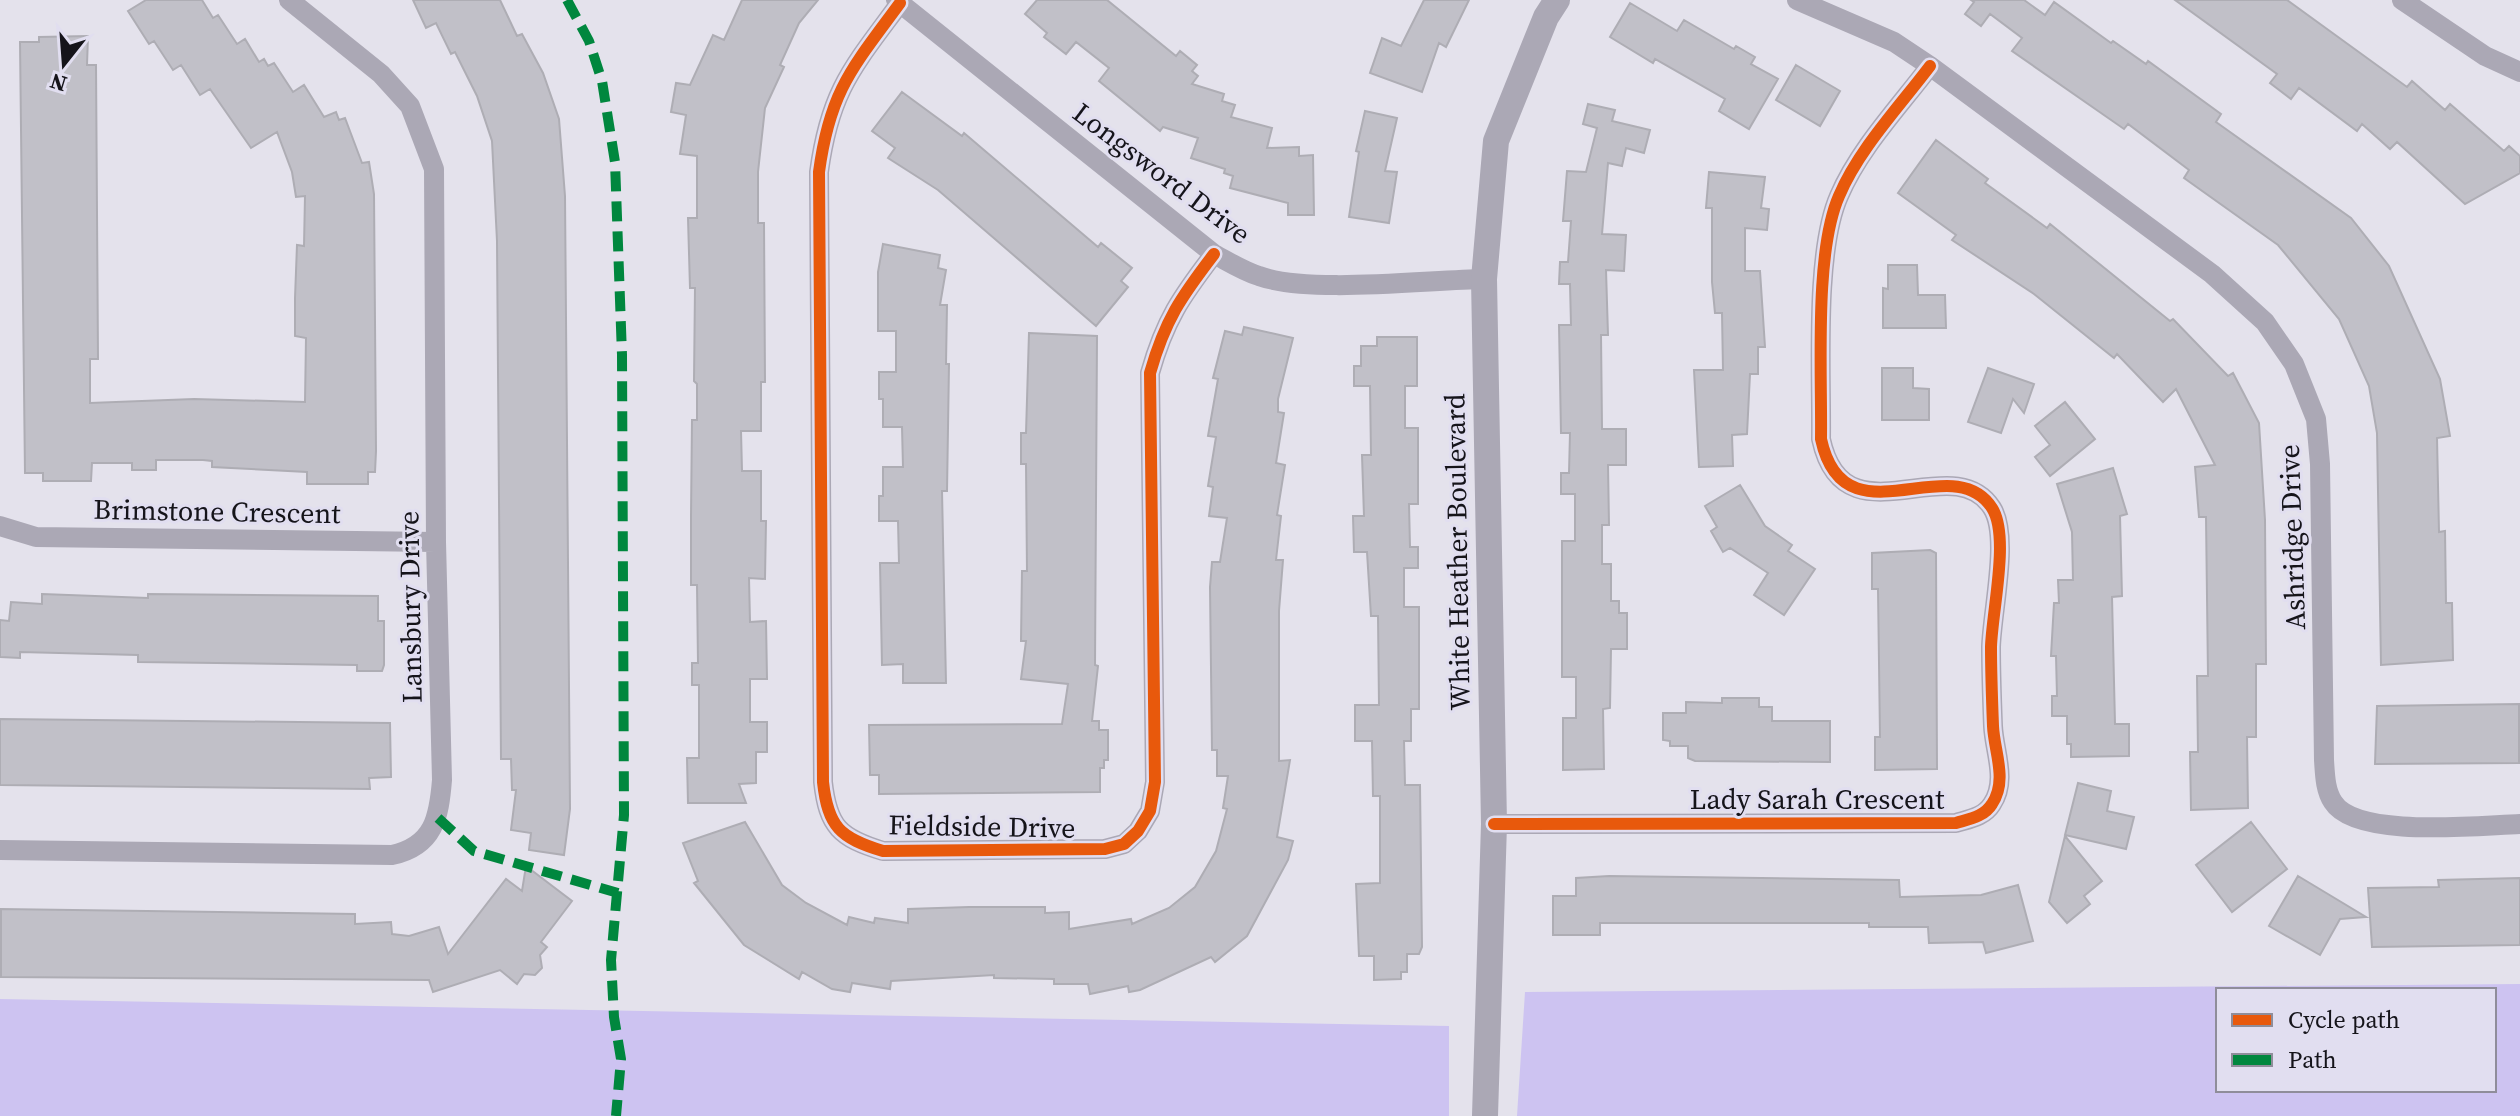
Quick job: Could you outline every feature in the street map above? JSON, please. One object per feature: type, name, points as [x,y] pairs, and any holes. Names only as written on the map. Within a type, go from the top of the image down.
[{"type":"street","name":"Lansbury Drive","points":[[0,850],[392,855],[419,845],[430,835],[438,818],[442,780],[436,542],[434,169],[410,106],[381,74],[289,0]]},
{"type":"street","name":"White Heather Boulevard","points":[[1485,1116],[1494,824],[1484,279],[1496,141],[1540,31],[1557,0]]},
{"type":"street","name":"Ashridge Drive","points":[[1797,0],[1894,42],[1930,66],[2212,274],[2265,322],[2294,364],[2316,419],[2320,464],[2324,760],[2326,786],[2333,804],[2347,816],[2376,824],[2520,824]]},
{"type":"street","points":[[2402,0],[2462,42],[2520,72]]},
{"type":"street","name":"Longsword Drive","points":[[898,2],[1214,254],[1261,277],[1306,284],[1484,279]]},
{"type":"street","name":"Fieldside Drive","points":[[898,2],[842,82],[825,125],[819,172],[823,782],[826,809],[835,826],[853,842],[883,851],[1078,852],[1124,844],[1138,831],[1150,811],[1155,782],[1150,373],[1162,331],[1175,306],[1214,254]]},
{"type":"street","name":"Lady Sarah Crescent","points":[[1494,824],[1956,823],[1981,816],[1993,804],[2000,769],[1993,730],[1991,647],[1994,591],[2002,552],[1992,508],[1976,494],[1957,488],[1924,486],[1867,492],[1840,480],[1825,460],[1821,439],[1824,262],[1830,223],[1839,196],[1854,168],[1930,66]]},
{"type":"street","name":"Brimstone Crescent","points":[[0,526],[36,537],[436,542]]},
{"type":"shaded area","points":[[2520,984],[2520,1116],[1517,1116],[1525,992]]},
{"type":"shaded area","points":[[0,999],[1449,1026],[1449,1116],[0,1116]]},
{"type":"building","points":[[146,0],[202,0],[213,18],[218,15],[237,44],[245,39],[259,62],[264,59],[268,66],[274,63],[293,92],[304,85],[324,117],[336,112],[339,120],[345,118],[362,163],[369,162],[374,194],[376,451],[375,472],[368,472],[368,484],[307,484],[307,472],[212,467],[212,461],[203,460],[156,460],[156,470],[132,470],[132,463],[92,463],[91,481],[43,481],[43,473],[25,473],[20,42],[39,42],[39,37],[88,36],[87,65],[96,65],[98,359],[90,359],[90,403],[194,399],[305,402],[306,338],[295,336],[295,298],[297,245],[304,246],[305,196],[296,197],[292,172],[277,132],[251,148],[210,89],[200,95],[181,65],[173,70],[154,41],[149,44],[128,11]]},
{"type":"building","points":[[413,0],[500,0],[517,36],[522,34],[543,73],[559,119],[565,196],[570,809],[564,855],[529,850],[531,833],[511,830],[516,790],[512,790],[511,759],[501,759],[497,241],[492,141],[477,96],[455,52],[451,54],[436,23],[426,28]]},
{"type":"building","points":[[742,0],[818,0],[799,23],[780,65],[784,67],[765,108],[758,172],[758,223],[764,223],[765,382],[761,382],[761,431],[741,431],[742,471],[761,471],[761,521],[766,521],[765,579],[749,578],[750,622],[766,621],[767,679],[750,679],[750,722],[767,722],[767,752],[756,752],[756,783],[739,784],[746,803],[688,803],[687,758],[699,758],[699,685],[692,685],[692,663],[698,663],[697,585],[691,585],[692,420],[697,420],[697,384],[694,381],[695,288],[690,288],[688,218],[697,218],[697,156],[680,154],[686,115],[671,112],[676,83],[690,85],[713,35],[724,40]]},
{"type":"building","points":[[1037,0],[1107,0],[1176,56],[1180,51],[1197,65],[1192,71],[1198,76],[1192,84],[1224,94],[1222,101],[1235,105],[1231,117],[1272,128],[1267,148],[1299,147],[1299,156],[1313,155],[1314,215],[1288,215],[1288,203],[1230,188],[1233,176],[1224,173],[1225,169],[1191,158],[1198,138],[1163,127],[1160,131],[1099,81],[1109,68],[1076,42],[1066,54],[1044,37],[1047,33],[1025,14]]},
{"type":"building","points":[[1424,0],[1469,0],[1446,47],[1439,43],[1422,92],[1370,73],[1382,38],[1401,46]]},
{"type":"building","points":[[1971,0],[2024,0],[2045,15],[2054,2],[2111,43],[2113,41],[2146,64],[2148,61],[2221,114],[2216,122],[2351,218],[2389,266],[2440,379],[2450,436],[2437,438],[2439,532],[2445,531],[2446,603],[2452,603],[2453,660],[2381,665],[2377,433],[2369,386],[2339,319],[2278,245],[2184,178],[2189,170],[2128,124],[2124,129],[2012,51],[2022,38],[1990,14],[1981,26],[1965,14],[1974,2]]},
{"type":"building","points":[[2175,0],[2287,0],[2407,87],[2412,81],[2445,110],[2450,104],[2504,151],[2509,146],[2520,156],[2520,173],[2465,204],[2397,142],[2390,149],[2362,124],[2357,131],[2299,88],[2291,99],[2270,83],[2277,74]]},
{"type":"building","points":[[1630,3],[1677,31],[1684,20],[1734,49],[1736,46],[1755,57],[1751,64],[1778,79],[1749,129],[1719,111],[1725,99],[1655,59],[1653,63],[1610,37]]},
{"type":"building","points":[[1796,65],[1840,91],[1820,126],[1776,100]]},
{"type":"building","points":[[902,92],[962,136],[964,133],[1098,247],[1101,243],[1132,268],[1121,281],[1128,287],[1096,326],[938,190],[888,158],[895,148],[872,131]]},
{"type":"building","points":[[1588,104],[1615,110],[1612,121],[1650,130],[1644,153],[1626,148],[1622,166],[1608,163],[1602,234],[1626,235],[1624,271],[1606,270],[1608,335],[1601,335],[1602,429],[1626,429],[1626,465],[1608,465],[1609,525],[1602,525],[1602,564],[1611,564],[1611,601],[1619,601],[1619,613],[1627,613],[1627,649],[1611,649],[1610,708],[1603,709],[1604,769],[1563,770],[1563,718],[1576,718],[1576,677],[1562,677],[1562,541],[1575,541],[1575,494],[1561,494],[1561,473],[1569,473],[1570,433],[1561,433],[1559,325],[1571,325],[1570,284],[1559,284],[1560,262],[1568,262],[1571,221],[1563,221],[1567,171],[1586,172],[1597,128],[1583,124]]},
{"type":"building","points":[[1365,111],[1397,118],[1385,171],[1397,172],[1389,223],[1349,217],[1359,152],[1356,151]]},
{"type":"building","points":[[1936,140],[1988,179],[1985,183],[2047,228],[2050,224],[2170,321],[2173,319],[2228,376],[2233,373],[2259,423],[2265,520],[2266,664],[2256,664],[2256,737],[2247,737],[2248,808],[2191,810],[2190,752],[2198,752],[2197,676],[2208,676],[2206,517],[2199,517],[2195,467],[2215,465],[2176,389],[2163,402],[2117,354],[2114,358],[2034,294],[1952,240],[1956,235],[1898,193]]},
{"type":"building","points":[[1709,172],[1765,177],[1761,208],[1769,209],[1767,230],[1745,228],[1745,271],[1760,271],[1765,347],[1758,347],[1758,374],[1750,374],[1747,434],[1732,435],[1733,466],[1699,467],[1694,370],[1723,370],[1722,313],[1715,313],[1712,282],[1712,208],[1706,208]]},
{"type":"building","points":[[883,244],[940,255],[938,268],[946,270],[940,305],[947,305],[946,364],[949,364],[947,491],[942,491],[946,683],[903,683],[903,664],[882,665],[880,563],[899,563],[898,521],[879,521],[879,496],[883,496],[883,467],[903,467],[902,427],[883,427],[883,399],[879,399],[879,372],[896,372],[896,331],[878,331],[878,272]]},
{"type":"building","points":[[1888,265],[1917,265],[1918,295],[1945,295],[1946,328],[1883,328],[1883,288],[1888,289]]},
{"type":"building","points":[[1244,327],[1293,338],[1278,399],[1278,412],[1284,413],[1276,463],[1285,465],[1277,515],[1281,516],[1276,560],[1283,560],[1279,611],[1279,761],[1290,760],[1277,837],[1293,841],[1288,860],[1247,936],[1215,962],[1211,957],[1140,990],[1129,992],[1128,986],[1090,994],[1088,984],[1054,984],[1054,979],[994,978],[994,975],[891,981],[890,989],[852,983],[850,992],[832,989],[802,972],[799,979],[744,945],[694,883],[698,881],[683,843],[745,822],[782,885],[806,903],[847,925],[849,917],[874,923],[875,918],[908,923],[908,909],[969,907],[1045,907],[1045,913],[1069,912],[1069,929],[1131,919],[1132,924],[1169,908],[1195,887],[1216,851],[1227,809],[1223,808],[1228,776],[1217,776],[1217,750],[1212,750],[1210,587],[1212,562],[1220,562],[1227,518],[1209,516],[1213,487],[1208,486],[1216,437],[1208,436],[1218,379],[1213,378],[1225,331],[1242,335]]},
{"type":"building","points":[[1029,333],[1097,336],[1095,665],[1098,666],[1092,721],[1099,721],[1099,730],[1108,730],[1108,760],[1104,760],[1104,768],[1100,768],[1100,792],[879,794],[879,775],[870,775],[869,725],[1062,724],[1068,684],[1021,679],[1026,641],[1021,641],[1022,571],[1027,571],[1026,464],[1021,464],[1021,433],[1026,433]]},
{"type":"building","points":[[1377,337],[1417,337],[1417,386],[1405,386],[1405,428],[1418,428],[1418,504],[1409,504],[1410,547],[1418,547],[1418,568],[1404,568],[1404,607],[1419,607],[1419,709],[1411,709],[1411,741],[1404,741],[1405,785],[1420,785],[1422,947],[1419,954],[1407,954],[1407,972],[1401,972],[1401,979],[1374,980],[1374,956],[1359,956],[1356,884],[1380,883],[1380,796],[1373,796],[1372,741],[1355,741],[1355,705],[1379,705],[1378,616],[1371,616],[1367,552],[1354,552],[1353,516],[1364,516],[1362,455],[1371,455],[1370,386],[1354,386],[1354,366],[1361,366],[1361,346],[1377,346]]},
{"type":"building","points":[[1882,368],[1913,368],[1913,388],[1929,389],[1929,420],[1882,420]]},
{"type":"building","points":[[1988,368],[2034,384],[2024,413],[2013,399],[2001,433],[1968,422]]},
{"type":"building","points":[[2065,402],[2095,439],[2050,476],[2035,457],[2050,445],[2035,426]]},
{"type":"building","points":[[2113,468],[2127,514],[2120,516],[2122,596],[2112,597],[2115,724],[2129,724],[2129,756],[2071,757],[2071,744],[2067,744],[2067,716],[2052,716],[2052,696],[2057,696],[2056,656],[2051,656],[2054,603],[2059,603],[2058,580],[2073,580],[2072,532],[2057,484]]},
{"type":"building","points":[[1740,485],[1765,526],[1792,545],[1788,551],[1815,569],[1784,615],[1754,595],[1768,573],[1730,548],[1723,552],[1711,531],[1717,527],[1705,506]]},
{"type":"building","points":[[1930,550],[1936,553],[1937,769],[1875,770],[1875,737],[1880,737],[1878,589],[1872,589],[1872,553]]},
{"type":"building","points":[[42,594],[148,598],[148,594],[378,596],[378,621],[384,621],[384,665],[382,671],[357,671],[357,665],[138,662],[138,655],[20,652],[20,658],[0,657],[0,620],[9,621],[11,602],[42,604]]},
{"type":"building","points":[[1722,698],[1759,698],[1759,707],[1772,707],[1772,721],[1830,721],[1830,762],[1695,761],[1688,758],[1688,746],[1670,746],[1670,741],[1663,740],[1663,713],[1686,713],[1686,702],[1722,703]]},
{"type":"building","points":[[2519,704],[2519,763],[2375,764],[2377,706]]},
{"type":"building","points":[[0,719],[390,723],[391,777],[369,778],[370,789],[0,785]]},
{"type":"building","points":[[2078,783],[2111,791],[2107,811],[2134,817],[2126,849],[2065,835]]},
{"type":"building","points":[[2251,822],[2287,869],[2232,912],[2196,865]]},
{"type":"building","points":[[2065,836],[2102,881],[2084,896],[2090,904],[2067,923],[2049,902]]},
{"type":"building","points":[[526,866],[572,901],[541,942],[547,947],[540,955],[542,968],[535,975],[524,974],[517,984],[500,970],[433,992],[429,980],[1,977],[1,909],[355,914],[355,924],[391,922],[392,934],[409,936],[439,927],[448,954],[506,879],[522,891]]},
{"type":"building","points":[[2298,876],[2366,917],[2340,919],[2320,955],[2269,926]]},
{"type":"building","points":[[1576,878],[1899,880],[1900,897],[1981,895],[2018,885],[2033,941],[1986,953],[1983,942],[1929,943],[1928,927],[1869,927],[1869,923],[1600,923],[1600,935],[1553,935],[1553,896],[1576,896]]},
{"type":"building","points":[[2520,878],[2520,945],[2372,947],[2368,888],[2439,887],[2438,880]]},
{"type":"marked path","points":[[567,0],[589,41],[602,81],[615,162],[622,355],[624,815],[611,960],[614,1017],[621,1059],[616,1116]]},
{"type":"marked path","points":[[438,818],[474,851],[618,893]]},
{"type":"cycle path","points":[[900,3],[857,63],[837,99],[819,172],[823,782],[828,810],[846,835],[883,851],[1105,849],[1124,844],[1138,831],[1150,811],[1155,782],[1150,373],[1175,310],[1214,254]]},
{"type":"cycle path","points":[[1494,824],[1956,823],[1981,815],[1992,804],[1997,795],[2000,775],[1993,726],[1991,647],[2000,536],[1992,508],[1974,492],[1952,486],[1875,492],[1852,486],[1833,470],[1821,439],[1821,314],[1831,220],[1839,196],[1857,162],[1930,66]]}]
